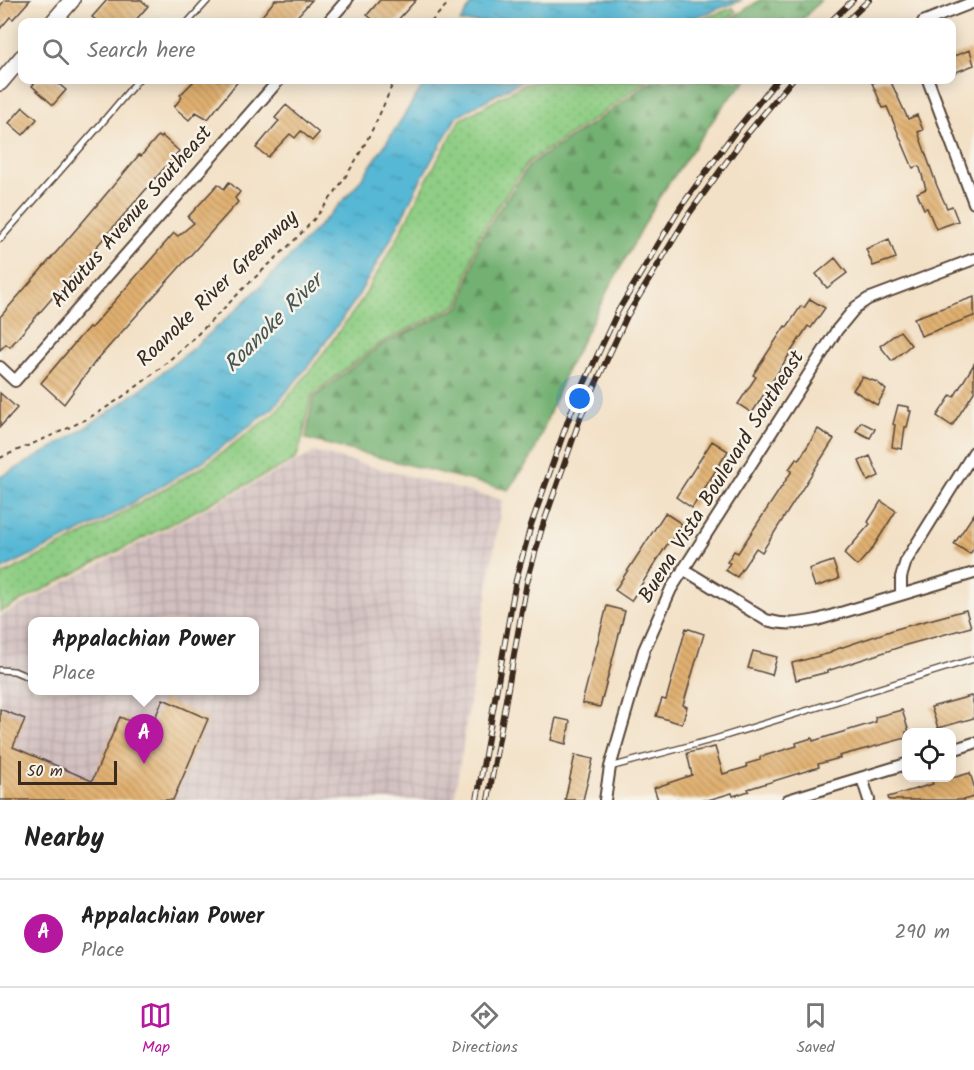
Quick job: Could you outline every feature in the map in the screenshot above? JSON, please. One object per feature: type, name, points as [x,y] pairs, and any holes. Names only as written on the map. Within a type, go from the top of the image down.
[{"type":"main road","points":[[56,18],[72,0]]},
{"type":"main road","points":[[0,82],[18,62]]},
{"type":"street","points":[[331,18],[347,0]]},
{"type":"street","points":[[932,18],[974,2]]},
{"type":"street","name":"Arbutus Avenue Southeast","points":[[0,367],[15,381],[275,84]]},
{"type":"street","points":[[929,84],[974,203]]},
{"type":"street","name":"Buena Vista Boulevard Southeast","points":[[605,800],[610,767],[645,650],[657,618],[683,569],[837,330],[856,307],[868,299],[974,259]]},
{"type":"street","points":[[901,595],[901,577],[906,561],[974,452]]},
{"type":"street","points":[[683,569],[765,620],[795,625],[974,573]]},
{"type":"street","points":[[956,748],[974,743]]},
{"type":"street","points":[[788,800],[902,765]]},
{"type":"street","points":[[862,778],[869,800]]},
{"type":"lane","points":[[192,18],[208,0]]},
{"type":"lane","points":[[0,239],[135,84]]},
{"type":"lane","points":[[610,767],[715,739],[974,659]]},
{"type":"lane","points":[[0,670],[14,671],[28,677]]},
{"type":"path","points":[[435,18],[451,0]]},
{"type":"path","name":"Roanoke River Greenway","points":[[0,458],[76,424],[120,399],[168,362],[209,323],[306,228],[327,204],[367,141],[383,110],[393,84]]},
{"type":"shaded area","points":[[315,452],[502,500],[454,800],[0,800],[0,616]]},
{"type":"green space","points":[[760,0],[821,0],[804,18],[732,18]]},
{"type":"green space","points":[[733,8],[736,12],[728,18],[706,18]]},
{"type":"green space","points":[[642,84],[600,115],[528,162],[478,236],[459,304],[379,344],[311,396],[296,459],[0,612],[0,576],[104,524],[205,465],[275,413],[360,303],[396,241],[460,120],[523,85]]},
{"type":"green space","points":[[647,84],[743,84],[725,103],[660,196],[566,372],[533,455],[508,490],[306,439],[313,398],[380,346],[461,306],[480,238],[530,164],[602,117]]},
{"type":"water","points":[[474,0],[742,0],[694,18],[463,18]]},
{"type":"water","name":"Roanoke River","points":[[423,84],[516,84],[457,116],[355,301],[309,365],[273,408],[202,462],[102,521],[0,570],[0,477],[44,453],[128,398],[205,337],[278,269],[342,202],[385,145]]},
{"type":"building","points":[[5,0],[30,0],[13,19],[10,17],[0,29],[0,6]]},
{"type":"building","points":[[107,0],[141,0],[148,6],[138,18],[92,17]]},
{"type":"building","points":[[275,0],[312,0],[296,18],[260,18]]},
{"type":"building","points":[[380,0],[416,0],[400,18],[371,18],[367,15]]},
{"type":"building","points":[[970,50],[974,65],[956,72],[956,55]]},
{"type":"building","points":[[34,84],[59,84],[66,90],[53,105],[32,86]]},
{"type":"building","points":[[191,84],[236,84],[208,119],[196,112],[189,120],[174,107],[182,97],[180,95]]},
{"type":"building","points":[[872,84],[892,84],[908,119],[917,115],[923,130],[918,132],[937,186],[947,208],[952,206],[958,221],[936,229],[927,208],[924,209],[917,193],[926,189],[920,168],[917,166],[913,168],[887,107],[883,108]]},
{"type":"building","points":[[286,105],[319,133],[312,141],[301,131],[295,138],[290,134],[268,157],[256,148],[279,121],[275,118]]},
{"type":"building","points":[[23,107],[37,119],[23,135],[9,123]]},
{"type":"building","points":[[158,136],[161,138],[162,136],[179,151],[10,347],[6,344],[0,350],[0,317],[139,155],[141,156]]},
{"type":"building","points":[[229,182],[240,192],[235,198],[238,202],[95,362],[64,404],[41,383],[174,233],[178,236],[194,223],[188,217],[218,184],[224,189]]},
{"type":"building","points":[[889,239],[896,258],[873,266],[866,249]]},
{"type":"building","points":[[835,258],[847,273],[827,288],[816,274]]},
{"type":"building","points":[[974,297],[974,316],[921,336],[914,318]]},
{"type":"building","points":[[810,299],[825,308],[811,328],[808,326],[752,413],[738,404],[756,377],[753,375],[785,326],[787,327],[801,306],[804,308]]},
{"type":"building","points":[[900,331],[911,345],[892,361],[880,346]]},
{"type":"building","points":[[974,364],[974,392],[952,426],[937,416],[951,395],[954,397]]},
{"type":"building","points":[[862,377],[877,382],[886,390],[877,405],[853,390]]},
{"type":"building","points":[[0,393],[17,408],[0,427]]},
{"type":"building","points":[[898,405],[909,407],[911,411],[907,427],[905,427],[902,449],[892,447],[895,425],[893,424]]},
{"type":"building","points":[[861,422],[875,429],[870,438],[856,431]]},
{"type":"building","points":[[818,429],[834,439],[762,552],[756,548],[737,577],[725,570],[734,551],[738,553],[792,471],[789,469],[797,458],[799,460]]},
{"type":"building","points":[[712,441],[728,451],[692,508],[676,497]]},
{"type":"building","points":[[870,456],[879,476],[868,481],[859,461]]},
{"type":"building","points":[[881,501],[896,511],[872,549],[857,566],[844,554],[870,524],[868,522]]},
{"type":"building","points":[[665,513],[682,524],[631,601],[615,590]]},
{"type":"building","points":[[974,514],[974,548],[970,554],[954,544]]},
{"type":"building","points":[[833,561],[839,579],[815,587],[809,569]]},
{"type":"building","points":[[607,606],[625,611],[600,707],[582,703]]},
{"type":"building","points":[[966,610],[971,627],[796,680],[792,663],[831,653],[831,651],[896,629]]},
{"type":"building","points":[[686,628],[704,634],[683,705],[687,707],[682,724],[656,716],[662,699],[666,700]]},
{"type":"building","points":[[753,651],[777,657],[772,675],[748,668]]},
{"type":"building","points":[[971,696],[974,718],[938,728],[931,707]]},
{"type":"building","points":[[163,699],[208,719],[173,800],[0,800],[0,709],[25,719],[13,747],[92,781],[120,717],[150,730]]},
{"type":"building","points":[[902,710],[908,728],[902,728],[902,739],[839,756],[840,758],[818,764],[819,767],[748,789],[749,791],[733,796],[732,793],[708,800],[658,800],[654,788],[692,775],[687,753],[715,747],[723,774],[747,767],[746,764],[760,760],[760,757],[797,746],[796,743],[812,738],[813,741],[876,722],[875,717]]},
{"type":"building","points":[[556,718],[570,721],[566,744],[551,740]]},
{"type":"building","points":[[575,755],[593,759],[583,800],[565,800]]},
{"type":"building","points":[[970,773],[974,786],[974,797],[963,800],[889,800],[888,797],[933,784],[932,782],[956,782],[956,777]]},
{"type":"railway","points":[[834,18],[853,0]]},
{"type":"railway","points":[[850,18],[869,0]]},
{"type":"railway","points":[[477,800],[516,580],[531,525],[571,412],[618,311],[680,208],[734,133],[774,84]]},
{"type":"railway","points":[[488,800],[527,582],[542,528],[581,416],[627,316],[689,214],[743,139],[789,84]]},
{"type":"place","name":"Appalachian Power","points":[[144,764]]}]
